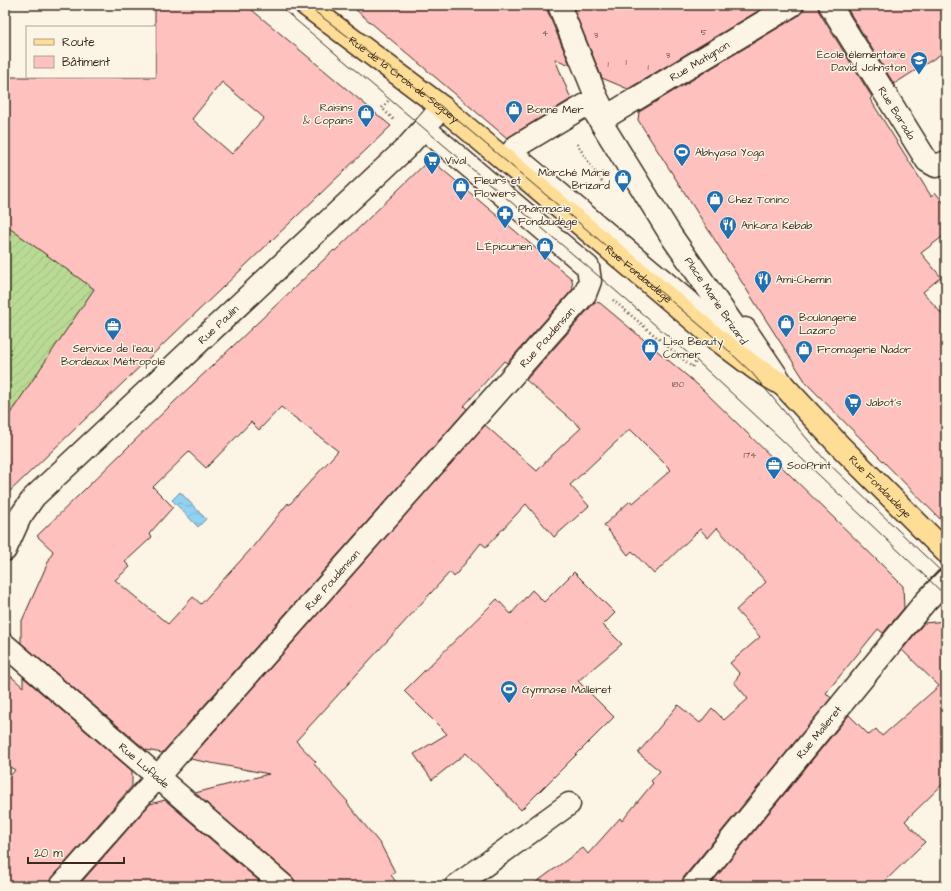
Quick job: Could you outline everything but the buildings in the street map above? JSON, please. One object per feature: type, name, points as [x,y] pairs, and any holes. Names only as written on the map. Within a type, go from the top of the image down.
[{"type":"main road","name":"Rue de la Croix de Seguey","points":[[306,5],[406,79],[500,155]]},
{"type":"main road","name":"Rue Fondaudège","points":[[500,155],[715,338],[756,369],[783,385],[839,445],[946,552]]},
{"type":"street","points":[[559,5],[596,96],[603,119]]},
{"type":"street","name":"Rue Matignon","points":[[603,119],[792,5]]},
{"type":"street","name":"Rue Barada","points":[[830,5],[927,161],[936,166],[946,162]]},
{"type":"street","name":"Place Marie Brizard","points":[[589,103],[603,119],[672,237],[746,343],[747,349],[743,348],[511,153],[517,146],[589,103]]},
{"type":"street","name":"Rue Paulin","points":[[5,550],[20,517],[34,497],[406,148],[442,107]]},
{"type":"street","name":"Rue Fondaudège","points":[[603,119],[618,137],[680,234],[783,385]]},
{"type":"street","name":"Rue Poudensan","points":[[61,886],[585,294],[590,281],[588,267],[424,128]]},
{"type":"street","name":"Rue Malleret","points":[[693,886],[920,608],[946,580]]},
{"type":"street","name":"Rue Luflade","points":[[5,645],[284,886]]},
{"type":"street","points":[[456,886],[569,804]]},
{"type":"path","points":[[406,79],[382,108],[396,122],[392,134],[406,148]]},
{"type":"path","points":[[585,294],[592,297],[607,295],[692,368],[697,361]]},
{"type":"green space","points":[[5,225],[95,288],[5,427]]},
{"type":"water","points":[[180,492],[206,519],[198,527],[172,500]]},
{"type":"tram line","points":[[278,5],[697,361],[946,596]]},
{"type":"tram line","points":[[306,5],[442,107],[715,338],[752,373],[824,459],[946,576]]},
{"type":"place","name":"École élementaire David Johnston","points":[[919,75]]},
{"type":"place","name":"Bonne Mer","points":[[514,124]]},
{"type":"place","name":"Raisins & Copains","points":[[366,128]]},
{"type":"place","name":"Abhyasa Yoga","points":[[682,167]]},
{"type":"place","name":"Vival","points":[[432,175]]},
{"type":"place","name":"Marché Marie Brizard","points":[[623,193]]},
{"type":"place","name":"Fleurs et Flowers","points":[[461,201]]},
{"type":"place","name":"Chez Tonino","points":[[715,214]]},
{"type":"place","name":"Pharmacie Fondaudège","points":[[505,229]]},
{"type":"place","name":"Ankara Kebab","points":[[728,240]]},
{"type":"place","name":"L'Épicurien","points":[[545,261]]},
{"type":"place","name":"Ami-Chemin","points":[[763,294]]},
{"type":"place","name":"Boulangerie Lazaro","points":[[786,338]]},
{"type":"place","name":"Service de l'eau Bordeaux Métropole","points":[[113,341]]},
{"type":"place","name":"Lisa Beauty Corner","points":[[650,362]]},
{"type":"place","name":"Fromagerie Nador","points":[[804,364]]},
{"type":"place","name":"Jabot's","points":[[853,417]]},
{"type":"place","name":"SooPrint","points":[[774,480]]},
{"type":"place","name":"Gymnase Malleret","points":[[509,704]]}]
